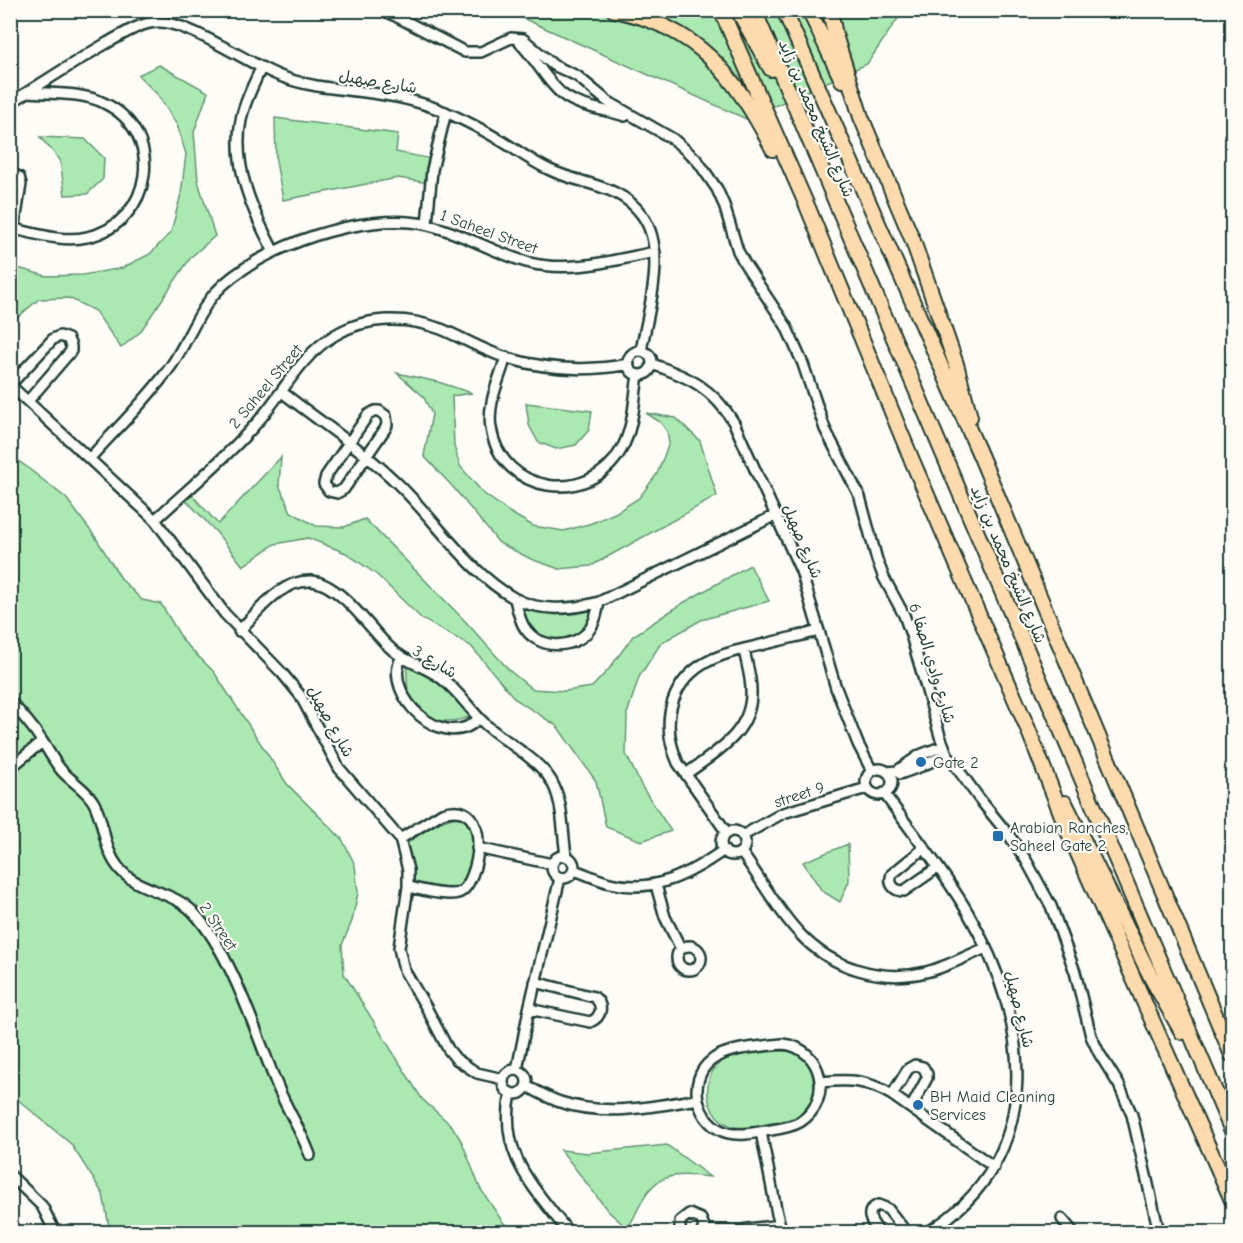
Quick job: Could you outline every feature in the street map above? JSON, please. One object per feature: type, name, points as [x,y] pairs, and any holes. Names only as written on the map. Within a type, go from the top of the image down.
[{"type":"highway","points":[[614,10],[643,18],[676,33],[692,43],[720,67],[749,104],[788,179],[808,208]]},
{"type":"highway","points":[[721,10],[808,208],[911,459],[1028,729],[1071,838],[1233,1200]]},
{"type":"highway","points":[[738,10],[754,42],[792,105]]},
{"type":"highway","name":"شارع الشيخ محمد بن زايد","points":[[754,10],[792,105],[1023,637],[1233,1131]]},
{"type":"highway","name":"شارع الشيخ محمد بن زايد","points":[[784,10],[981,457],[1233,1055]]},
{"type":"highway","points":[[809,10],[861,117]]},
{"type":"highway","points":[[830,10],[837,45],[861,117],[925,273],[956,364],[981,457]]},
{"type":"highway","points":[[1028,729],[1152,979],[1212,1084]]},
{"type":"street","points":[[384,10],[465,52],[481,52],[514,37]]},
{"type":"street","name":"شارع صهيل","points":[[10,103],[112,40],[153,22],[173,23],[261,68],[302,83],[322,88],[405,99],[446,112],[484,131],[552,171],[598,185],[623,197],[635,206],[651,233],[655,252],[653,281],[641,351]]},
{"type":"street","name":"شارع وادي الصفا 6","points":[[514,37],[527,41],[553,65],[577,76],[608,101],[660,130],[685,149],[707,174],[724,205],[738,251],[786,326],[825,429],[860,497],[884,578],[904,615],[945,750],[971,789],[1026,860],[1051,906],[1076,972],[1091,1036],[1119,1085],[1132,1115],[1159,1233]]},
{"type":"street","name":"شارع وادي الصفا 6","points":[[514,37],[530,53],[564,96],[580,104],[645,123]]},
{"type":"street","points":[[546,75],[553,65]]},
{"type":"street","points":[[261,68],[241,120],[240,151],[244,183],[252,208],[274,252]]},
{"type":"street","points":[[580,104],[587,96],[590,87]]},
{"type":"street","points":[[10,173],[19,177],[21,184],[12,228],[75,239],[99,233],[121,220],[138,198],[145,171],[141,143],[131,125],[116,110],[92,99],[28,92]]},
{"type":"street","points":[[427,224],[432,170],[446,112]]},
{"type":"street","name":"1 Saheel Street","points":[[90,458],[170,368],[196,319],[214,294],[239,272],[274,252],[351,225],[388,221],[427,224],[543,266],[574,267],[655,252]]},
{"type":"street","name":"2 Saheel Street","points":[[155,520],[240,441],[267,412],[304,361],[325,342],[350,327],[380,320],[414,322],[431,326],[477,347],[506,357],[553,368],[584,370],[629,364]]},
{"type":"street","points":[[10,385],[52,339],[60,336],[68,339],[71,351],[28,401]]},
{"type":"street","points":[[641,351],[650,357],[652,364],[646,373],[639,375],[632,371],[629,364],[634,353],[641,351]]},
{"type":"street","points":[[506,357],[490,412],[490,427],[495,442],[501,455],[511,467],[537,483],[551,486],[567,486],[588,480],[607,468],[617,457],[628,432],[639,375]]},
{"type":"street","name":"شارع صهيل","points":[[652,364],[688,378],[705,389],[719,402],[734,423],[801,571],[839,697],[872,771]]},
{"type":"street","name":"شارع صهيل","points":[[10,385],[155,520],[239,631],[291,683],[308,708],[339,768],[400,839],[408,870],[408,887],[399,948],[404,970],[448,1049],[456,1059],[477,1073],[503,1079]]},
{"type":"street","points":[[282,392],[366,456],[412,498],[487,579],[515,599],[542,607],[578,607],[599,602],[776,515]]},
{"type":"street","points":[[379,411],[386,416],[387,425],[344,489],[337,493],[328,491],[324,480],[348,443],[371,412],[379,411]]},
{"type":"street","name":"3 شارع","points":[[239,631],[284,588],[294,583],[313,581],[332,588],[401,658],[441,678],[460,694],[479,718],[542,768],[558,797],[566,855]]},
{"type":"street","points":[[515,599],[524,627],[534,637],[548,644],[563,645],[577,640],[589,631],[596,617],[599,602]]},
{"type":"street","points":[[728,833],[673,752],[669,718],[675,696],[688,676],[702,664],[717,656],[819,631]]},
{"type":"street","points":[[686,774],[730,741],[745,722],[751,699],[751,687],[744,649]]},
{"type":"street","points":[[401,658],[398,669],[401,685],[413,710],[423,719],[445,728],[457,729],[468,727],[479,718]]},
{"type":"street","name":"2 Street","points":[[10,702],[63,772],[94,802],[106,846],[119,869],[139,884],[175,898],[202,922],[233,978],[278,1088],[300,1129],[310,1155]]},
{"type":"street","points":[[10,768],[42,742]]},
{"type":"street","points":[[889,777],[897,771],[906,769],[915,758],[945,750]]},
{"type":"street","points":[[880,769],[889,777],[890,788],[884,794],[876,794],[867,788],[866,780],[872,771],[880,769]]},
{"type":"street","name":"street 9","points":[[742,836],[783,813],[867,788]]},
{"type":"street","name":"شارع صهيل","points":[[884,794],[968,913],[986,948],[1002,990],[1017,1059],[1018,1081],[1012,1126],[994,1167],[972,1198],[959,1211],[928,1233]]},
{"type":"street","points":[[400,839],[442,813],[456,811],[464,813],[475,823],[478,830],[471,880],[463,891],[450,894],[408,887]]},
{"type":"street","points":[[735,832],[742,836],[745,842],[741,852],[734,855],[724,850],[722,843],[728,833],[735,832]]},
{"type":"street","points":[[477,848],[552,864]]},
{"type":"street","points":[[923,849],[892,874],[890,878],[892,886],[896,890],[904,891],[937,868]]},
{"type":"street","points":[[574,870],[619,885],[656,885],[686,874],[724,850]]},
{"type":"street","points":[[741,852],[800,935],[827,956],[856,969],[898,976],[913,974],[934,969],[986,948]]},
{"type":"street","points":[[566,855],[574,862],[574,870],[570,876],[560,878],[553,871],[552,864],[559,856],[566,855]]},
{"type":"street","points":[[517,1070],[560,878]]},
{"type":"street","points":[[656,885],[665,917],[681,949]]},
{"type":"street","points":[[529,1009],[590,1022],[599,1016],[601,1011],[598,1000],[594,996],[535,982]]},
{"type":"street","points":[[774,1045],[790,1045],[807,1054],[818,1068],[821,1082],[817,1104],[805,1118],[794,1125],[761,1131],[738,1134],[720,1130],[705,1117],[698,1100],[698,1082],[705,1066],[712,1060],[728,1052],[774,1045]]},
{"type":"street","points":[[892,1095],[908,1069],[915,1065],[923,1067],[927,1078],[911,1108]]},
{"type":"street","points":[[517,1070],[526,1078],[526,1086],[522,1092],[511,1093],[503,1086],[503,1079],[510,1071],[517,1070]]},
{"type":"street","points":[[821,1082],[851,1080],[865,1083],[892,1095],[994,1167]]},
{"type":"street","points":[[526,1086],[559,1102],[601,1109],[643,1109],[698,1100]]},
{"type":"street","points":[[511,1093],[507,1121],[515,1157],[530,1182],[568,1233]]},
{"type":"street","points":[[680,1233],[680,1221],[689,1214],[701,1219],[703,1232],[781,1229],[761,1131]]},
{"type":"street","points":[[10,1175],[42,1206],[56,1233]]},
{"type":"street","points":[[879,1233],[869,1218],[871,1209],[878,1205],[888,1209],[906,1233]]},
{"type":"street","points":[[1062,1218],[1073,1233]]},
{"type":"green space","points":[[507,11],[903,11],[867,64],[746,119]]},
{"type":"green space","points":[[159,65],[208,92],[194,132],[198,181],[215,236],[191,257],[140,332],[121,348],[95,311],[69,298],[39,299],[11,323],[11,266],[46,276],[83,275],[122,268],[150,254],[171,232],[181,194],[186,154],[177,125],[158,95],[138,75]]},
{"type":"green space","points":[[275,118],[398,134],[396,152],[432,159],[428,183],[398,178],[283,200],[276,161]]},
{"type":"green space","points":[[40,137],[85,139],[104,158],[103,179],[87,194],[65,195],[60,160]]},
{"type":"green space","points":[[397,373],[438,382],[472,393],[452,396],[454,446],[460,466],[483,493],[533,526],[564,531],[592,523],[617,512],[639,498],[657,474],[669,443],[667,431],[660,422],[646,413],[676,418],[700,441],[717,496],[591,566],[559,569],[531,559],[499,543],[424,456],[432,414],[423,396]]},
{"type":"green space","points":[[526,403],[592,411],[589,430],[576,445],[556,449],[538,442],[529,425]]},
{"type":"green space","points":[[10,454],[66,498],[96,538],[122,580],[142,600],[161,604],[184,642],[214,672],[287,784],[342,839],[355,865],[358,893],[352,921],[342,945],[344,974],[422,1099],[452,1126],[462,1142],[480,1188],[502,1221],[513,1232],[110,1232],[103,1194],[71,1144],[11,1094],[10,969],[13,957],[10,921]]},
{"type":"green space","points":[[281,457],[279,485],[291,512],[316,526],[344,527],[365,519],[465,621],[510,671],[532,689],[565,691],[592,687],[609,669],[633,636],[683,603],[750,565],[769,601],[701,620],[661,643],[639,677],[627,714],[626,754],[642,787],[671,831],[641,841],[606,827],[596,781],[557,726],[515,699],[471,646],[422,619],[377,575],[346,553],[308,538],[275,544],[243,566],[217,533],[186,500],[192,495],[218,524]]},
{"type":"green space","points":[[520,605],[533,610],[593,610],[585,631],[571,639],[553,641],[537,637],[530,632],[524,623]]},
{"type":"green space","points":[[407,664],[443,681],[472,716],[444,721],[427,716],[414,703],[409,693]]},
{"type":"green space","points":[[458,817],[469,822],[475,836],[466,882],[453,891],[410,888],[403,846],[436,825]]},
{"type":"green space","points":[[848,844],[849,881],[840,902],[822,891],[803,862]]},
{"type":"green space","points":[[790,1051],[800,1055],[807,1062],[814,1080],[811,1100],[799,1117],[742,1128],[725,1123],[716,1116],[708,1096],[708,1085],[717,1066],[726,1059],[741,1054]]},
{"type":"green space","points":[[667,1145],[710,1177],[677,1176],[657,1183],[649,1190],[628,1229],[608,1211],[561,1150],[587,1153]]},
{"type":"place","name":"Gate 2","points":[[921,762]]},
{"type":"place","name":"Arabian Ranches, Saheel Gate 2","points":[[998,836]]},
{"type":"place","name":"BH Maid Cleaning Services","points":[[918,1105]]}]
